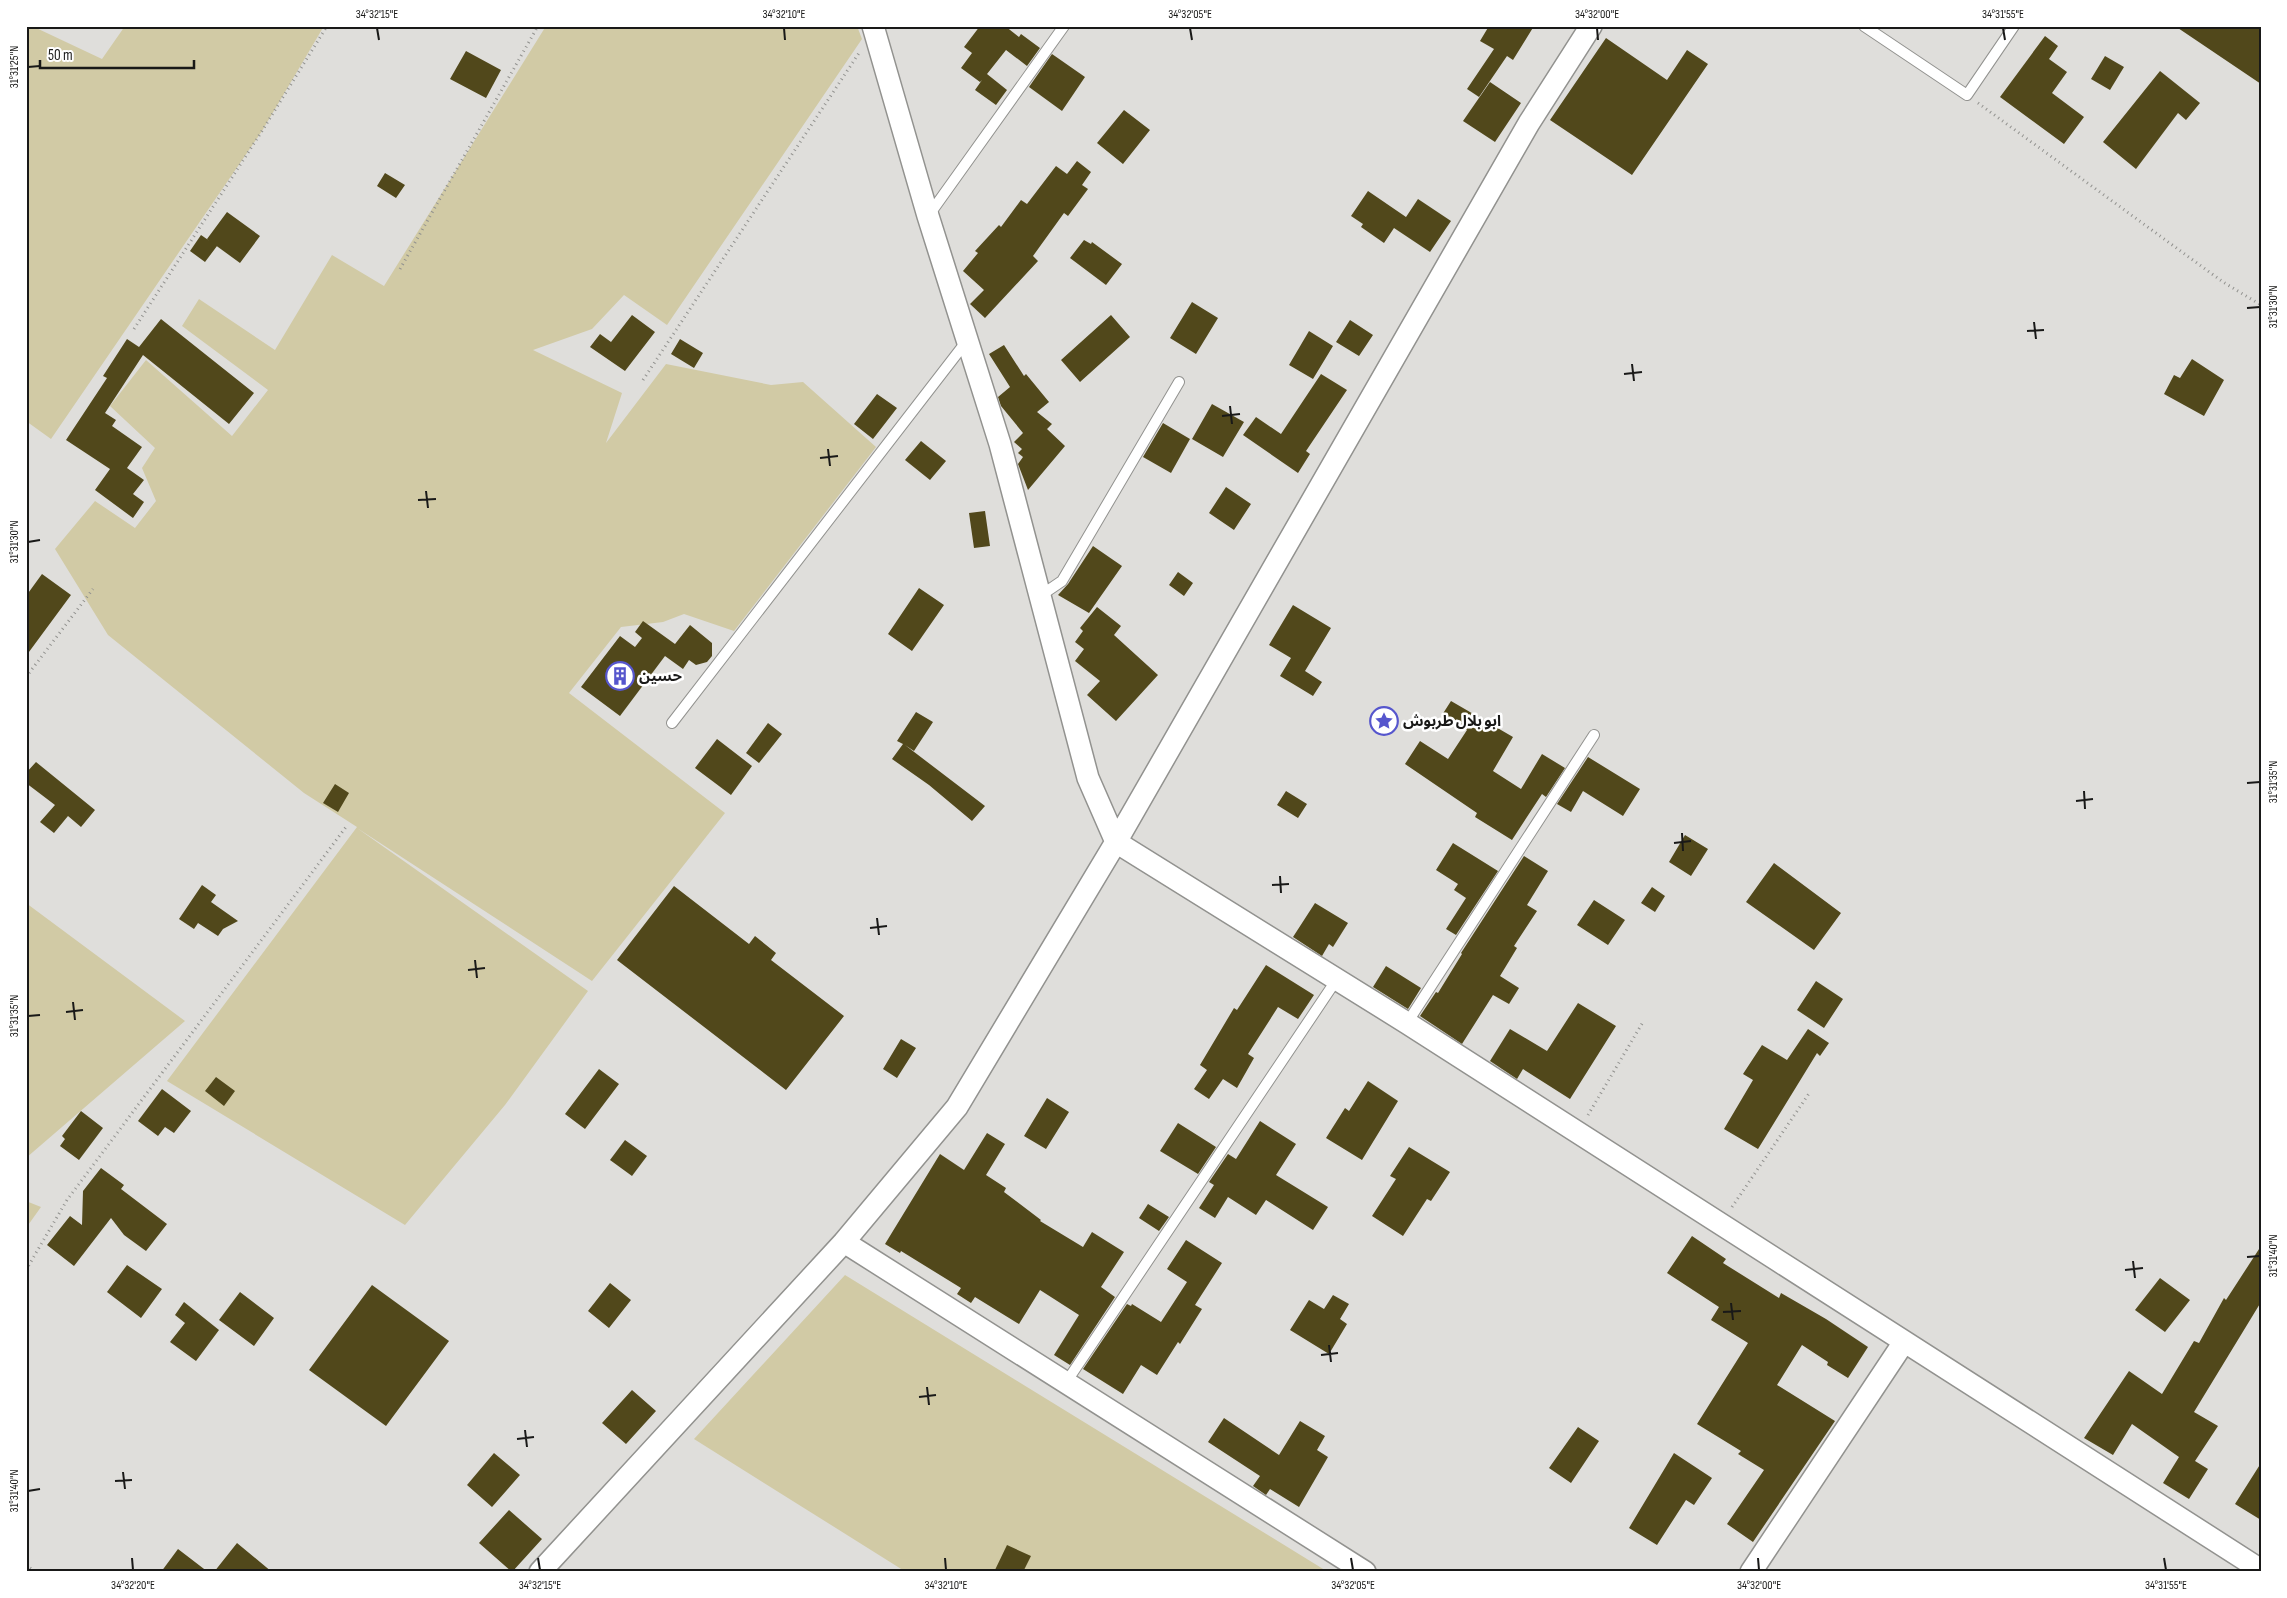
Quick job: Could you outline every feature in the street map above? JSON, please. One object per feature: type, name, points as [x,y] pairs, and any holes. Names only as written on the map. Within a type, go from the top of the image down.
[{"type":"street","points":[[540,1572],[844,1242],[957,1107],[1116,842],[1529,123],[1591,26]]},
{"type":"street","points":[[874,31],[928,216],[1000,444],[1088,778],[1116,842],[1407,1023],[2261,1570]]},
{"type":"street","points":[[844,1242],[1365,1572]]},
{"type":"street","points":[[1751,1572],[1904,1342]]},
{"type":"lane","points":[[928,216],[1064,26]]},
{"type":"lane","points":[[1864,26],[1967,95],[2014,26]]},
{"type":"lane","points":[[672,723],[967,341]]},
{"type":"lane","points":[[1040,596],[1062,581],[1180,382]]},
{"type":"lane","points":[[1407,1023],[1594,735]]},
{"type":"lane","points":[[1067,1382],[1337,979]]},
{"type":"path","points":[[134,329],[262,131],[327,26]]},
{"type":"path","points":[[400,269],[538,26]]},
{"type":"path","points":[[643,380],[874,31]]},
{"type":"path","points":[[1967,95],[2223,282],[2261,305]]},
{"type":"path","points":[[26,677],[93,589]]},
{"type":"path","points":[[26,1270],[67,1200],[346,826]]},
{"type":"path","points":[[1577,1132],[1643,1022]]},
{"type":"path","points":[[1720,1224],[1810,1092]]},
{"type":"path","points":[[26,1565],[36,1572]]},
{"type":"shaded area","points":[[26,26],[32,26],[102,59],[125,26],[324,26],[262,131],[51,439],[26,421]]},
{"type":"shaded area","points":[[546,26],[857,26],[862,39],[667,325],[624,295],[592,329],[533,350],[622,393],[606,443],[666,364],[771,385],[803,382],[876,447],[734,631],[684,614],[663,622],[621,627],[569,693],[725,813],[592,981],[357,828],[588,991],[505,1105],[405,1225],[167,1081],[357,827],[304,793],[108,635],[55,549],[95,501],[135,528],[156,501],[142,468],[155,448],[110,406],[146,360],[232,436],[268,390],[182,326],[199,299],[275,350],[332,255],[384,286]]},
{"type":"shaded area","points":[[26,903],[185,1021],[26,1158]]},
{"type":"shaded area","points":[[26,1201],[41,1207],[26,1228]]},
{"type":"shaded area","points":[[845,1275],[1328,1572],[906,1572],[694,1439]]},
{"type":"building","points":[[980,26],[1005,26],[1019,37],[1021,34],[1040,48],[1027,66],[1006,50],[987,74],[1007,90],[996,105],[975,90],[982,80],[980,82],[961,68],[972,53],[964,47]]},
{"type":"building","points":[[1489,26],[1534,26],[1513,60],[1507,56],[1479,97],[1467,89],[1494,49],[1480,41]]},
{"type":"building","points":[[2175,26],[2261,26],[2261,84]]},
{"type":"building","points":[[2045,36],[2058,46],[2049,59],[2067,72],[2052,93],[2084,117],[2064,144],[2000,97]]},
{"type":"building","points":[[1606,38],[1667,80],[1687,50],[1708,64],[1632,175],[1550,120]]},
{"type":"building","points":[[466,51],[501,70],[486,98],[450,79]]},
{"type":"building","points":[[1052,54],[1085,77],[1062,111],[1029,87]]},
{"type":"building","points":[[2105,56],[2124,67],[2110,90],[2091,79]]},
{"type":"building","points":[[2160,71],[2200,103],[2186,120],[2178,113],[2136,169],[2103,142]]},
{"type":"building","points":[[1490,82],[1521,103],[1495,142],[1463,121]]},
{"type":"building","points":[[1124,110],[1150,130],[1123,164],[1097,143]]},
{"type":"building","points":[[1077,161],[1091,172],[1082,185],[1088,189],[1068,216],[1064,213],[1033,256],[1038,261],[985,318],[970,304],[984,290],[963,271],[978,253],[975,251],[999,225],[1001,227],[1021,200],[1027,204],[1056,166],[1067,174]]},
{"type":"building","points":[[385,173],[405,185],[396,198],[377,186]]},
{"type":"building","points":[[1368,191],[1406,217],[1418,199],[1451,221],[1430,252],[1394,228],[1384,243],[1361,227],[1363,224],[1351,216]]},
{"type":"building","points":[[227,212],[260,236],[240,263],[207,239]]},
{"type":"building","points":[[201,235],[217,246],[205,262],[190,251]]},
{"type":"building","points":[[1084,240],[1091,244],[1092,242],[1122,264],[1106,285],[1070,258]]},
{"type":"building","points":[[1192,302],[1218,318],[1196,354],[1170,338]]},
{"type":"building","points":[[632,315],[655,332],[625,371],[590,347],[600,334],[611,342]]},
{"type":"building","points":[[1111,315],[1130,337],[1080,382],[1061,360]]},
{"type":"building","points":[[161,319],[254,393],[229,424],[143,355],[105,413],[116,420],[112,426],[142,447],[127,468],[144,480],[133,494],[144,502],[133,518],[95,490],[110,469],[66,440],[107,378],[103,376],[127,339],[139,347]]},
{"type":"building","points":[[1350,320],[1373,335],[1359,356],[1336,342]]},
{"type":"building","points":[[1309,331],[1333,346],[1313,379],[1289,365]]},
{"type":"building","points":[[680,339],[703,353],[694,368],[671,354]]},
{"type":"building","points":[[1004,345],[1024,376],[1026,374],[1049,402],[1037,412],[1052,424],[1047,429],[1065,446],[1028,490],[1018,464],[1023,457],[1018,453],[1022,449],[1014,442],[1023,433],[1001,406],[998,397],[1010,387],[989,354]]},
{"type":"building","points":[[2192,359],[2224,380],[2204,416],[2164,394],[2174,375],[2180,378]]},
{"type":"building","points":[[1321,374],[1347,390],[1306,451],[1310,454],[1298,473],[1243,435],[1256,417],[1281,434]]},
{"type":"building","points":[[877,394],[897,408],[873,439],[854,424]]},
{"type":"building","points":[[1212,404],[1244,422],[1223,457],[1192,439]]},
{"type":"building","points":[[1163,423],[1190,439],[1171,473],[1143,457]]},
{"type":"building","points":[[921,441],[946,461],[930,480],[905,460]]},
{"type":"building","points":[[1226,487],[1251,504],[1234,530],[1209,513]]},
{"type":"building","points":[[985,511],[990,546],[974,548],[969,513]]},
{"type":"building","points":[[1093,546],[1122,566],[1089,613],[1058,595],[1068,584]]},
{"type":"building","points":[[1178,572],[1193,583],[1184,596],[1169,585]]},
{"type":"building","points":[[42,574],[71,595],[26,656],[26,596]]},
{"type":"building","points":[[919,588],[944,605],[912,651],[888,634]]},
{"type":"building","points":[[1293,605],[1331,628],[1305,671],[1322,682],[1313,696],[1280,676],[1291,658],[1269,645]]},
{"type":"building","points":[[1097,607],[1121,626],[1114,635],[1158,675],[1116,721],[1087,695],[1100,681],[1075,661],[1084,649],[1075,642],[1083,631],[1080,628]]},
{"type":"building","points":[[643,621],[675,644],[690,625],[712,643],[712,656],[707,662],[696,665],[689,660],[683,669],[665,656],[620,716],[581,687],[620,636],[635,647],[642,638],[635,632]]},
{"type":"building","points":[[1451,701],[1513,737],[1493,771],[1521,789],[1542,754],[1565,768],[1546,797],[1542,794],[1512,840],[1475,817],[1477,813],[1405,764],[1420,741],[1448,759],[1467,730],[1442,715]]},
{"type":"building","points":[[916,712],[933,722],[914,751],[905,745],[985,806],[972,821],[929,785],[892,759],[903,744],[897,741]]},
{"type":"building","points":[[768,723],[782,734],[759,763],[746,753]]},
{"type":"building","points":[[717,739],[752,766],[731,795],[695,768]]},
{"type":"building","points":[[1588,757],[1640,789],[1623,816],[1583,791],[1571,812],[1557,804]]},
{"type":"building","points":[[36,762],[95,810],[81,827],[68,816],[54,833],[40,822],[55,805],[26,783],[26,773]]},
{"type":"building","points":[[335,784],[349,793],[338,812],[323,803]]},
{"type":"building","points":[[1286,791],[1307,804],[1298,818],[1277,805]]},
{"type":"building","points":[[1685,835],[1708,849],[1691,876],[1669,862]]},
{"type":"building","points":[[1453,843],[1498,871],[1456,935],[1446,929],[1466,898],[1454,890],[1458,884],[1436,870]]},
{"type":"building","points":[[1524,856],[1548,871],[1527,905],[1537,911],[1514,946],[1517,948],[1500,976],[1519,988],[1509,1004],[1493,995],[1462,1044],[1420,1016],[1436,992],[1438,993],[1461,953]]},
{"type":"building","points":[[1774,863],[1841,913],[1814,950],[1746,902]]},
{"type":"building","points":[[202,885],[216,895],[211,902],[238,921],[223,929],[218,936],[198,923],[194,929],[179,919]]},
{"type":"building","points":[[674,886],[749,944],[755,936],[776,953],[771,960],[844,1016],[786,1090],[617,960]]},
{"type":"building","points":[[1652,887],[1665,896],[1655,912],[1641,903]]},
{"type":"building","points":[[1594,900],[1625,920],[1608,945],[1577,925]]},
{"type":"building","points":[[1315,903],[1348,923],[1333,947],[1329,944],[1322,956],[1293,937]]},
{"type":"building","points":[[1266,965],[1314,995],[1298,1019],[1278,1007],[1248,1054],[1254,1058],[1237,1088],[1223,1079],[1209,1099],[1194,1089],[1207,1070],[1200,1065],[1234,1008],[1237,1010]]},
{"type":"building","points":[[1386,966],[1421,988],[1408,1009],[1373,987]]},
{"type":"building","points":[[1816,981],[1843,999],[1824,1028],[1797,1010]]},
{"type":"building","points":[[1578,1003],[1616,1026],[1570,1099],[1523,1069],[1517,1079],[1490,1061],[1510,1029],[1547,1051]]},
{"type":"building","points":[[1808,1029],[1829,1043],[1820,1056],[1817,1053],[1758,1149],[1724,1129],[1753,1080],[1743,1074],[1762,1045],[1787,1060]]},
{"type":"building","points":[[901,1039],[916,1048],[897,1078],[883,1069]]},
{"type":"building","points":[[599,1069],[619,1084],[585,1129],[565,1114]]},
{"type":"building","points":[[216,1077],[235,1091],[224,1106],[205,1091]]},
{"type":"building","points":[[1368,1081],[1398,1101],[1362,1160],[1326,1138],[1345,1108],[1349,1111]]},
{"type":"building","points":[[162,1089],[191,1111],[174,1133],[165,1127],[158,1136],[138,1121]]},
{"type":"building","points":[[1047,1098],[1069,1112],[1046,1149],[1024,1136]]},
{"type":"building","points":[[81,1111],[103,1128],[79,1160],[60,1146],[65,1139],[62,1136]]},
{"type":"building","points":[[1260,1121],[1296,1144],[1276,1175],[1328,1207],[1313,1230],[1266,1200],[1256,1215],[1228,1197],[1215,1218],[1199,1208],[1214,1185],[1209,1182],[1228,1154],[1236,1159]]},
{"type":"building","points":[[1178,1123],[1216,1147],[1198,1174],[1160,1151]]},
{"type":"building","points":[[987,1133],[1005,1144],[986,1175],[1006,1188],[1004,1192],[1040,1221],[1083,1247],[1092,1232],[1124,1252],[1101,1287],[1115,1297],[1070,1365],[1054,1355],[1079,1315],[1040,1290],[1019,1324],[975,1297],[971,1303],[957,1294],[961,1288],[901,1251],[900,1253],[885,1244],[940,1154],[964,1170]]},
{"type":"building","points":[[625,1140],[647,1156],[632,1176],[610,1160]]},
{"type":"building","points":[[1409,1147],[1450,1172],[1431,1201],[1427,1199],[1403,1236],[1372,1216],[1396,1179],[1390,1176]]},
{"type":"building","points":[[101,1168],[124,1185],[121,1189],[167,1224],[146,1251],[124,1235],[111,1218],[74,1266],[47,1245],[70,1216],[82,1225],[83,1191]]},
{"type":"building","points":[[1148,1204],[1169,1217],[1159,1231],[1139,1218]]},
{"type":"building","points":[[1692,1236],[1726,1259],[1723,1263],[1779,1298],[1781,1293],[1826,1319],[1868,1347],[1848,1378],[1827,1365],[1828,1362],[1802,1345],[1777,1385],[1835,1421],[1753,1542],[1727,1524],[1764,1470],[1738,1454],[1741,1451],[1697,1424],[1748,1343],[1711,1320],[1719,1307],[1667,1273]]},
{"type":"building","points":[[1186,1240],[1222,1263],[1195,1305],[1202,1309],[1180,1344],[1178,1342],[1157,1375],[1141,1365],[1123,1394],[1083,1369],[1127,1304],[1131,1306],[1132,1304],[1161,1322],[1187,1282],[1167,1269]]},
{"type":"building","points":[[2261,1246],[2261,1302],[2194,1412],[2218,1426],[2195,1461],[2208,1469],[2189,1499],[2163,1483],[2179,1457],[2132,1424],[2113,1455],[2084,1438],[2129,1371],[2162,1394],[2194,1341],[2199,1343],[2224,1298],[2226,1300]]},
{"type":"building","points":[[127,1265],[162,1289],[141,1318],[107,1292]]},
{"type":"building","points":[[2160,1278],[2190,1300],[2165,1332],[2135,1310]]},
{"type":"building","points":[[610,1283],[631,1300],[609,1328],[588,1311]]},
{"type":"building","points":[[372,1285],[449,1341],[386,1426],[309,1370]]},
{"type":"building","points":[[240,1292],[274,1318],[254,1346],[219,1320]]},
{"type":"building","points":[[1333,1295],[1349,1304],[1340,1319],[1347,1324],[1329,1354],[1290,1330],[1309,1300],[1324,1309]]},
{"type":"building","points":[[184,1302],[219,1330],[196,1361],[170,1342],[185,1323],[175,1315]]},
{"type":"building","points":[[632,1390],[656,1411],[626,1444],[602,1423]]},
{"type":"building","points":[[1224,1418],[1279,1455],[1300,1421],[1325,1436],[1317,1450],[1328,1457],[1299,1507],[1270,1489],[1266,1495],[1253,1486],[1260,1476],[1208,1442]]},
{"type":"building","points":[[1578,1427],[1599,1441],[1571,1483],[1549,1468]]},
{"type":"building","points":[[494,1453],[520,1475],[492,1507],[467,1485]]},
{"type":"building","points":[[1674,1453],[1712,1478],[1694,1505],[1686,1500],[1657,1545],[1629,1528]]},
{"type":"building","points":[[2261,1463],[2261,1520],[2235,1504]]},
{"type":"building","points":[[509,1510],[542,1539],[512,1572],[479,1543]]},
{"type":"building","points":[[237,1543],[272,1572],[214,1572]]},
{"type":"building","points":[[1007,1545],[1031,1556],[1023,1572],[994,1572]]},
{"type":"building","points":[[178,1549],[208,1572],[161,1572]]},
{"type":"place","name":"حسين","points":[[620,676]]},
{"type":"place","name":"ابو بلال طربوش","points":[[1384,721]]}]
